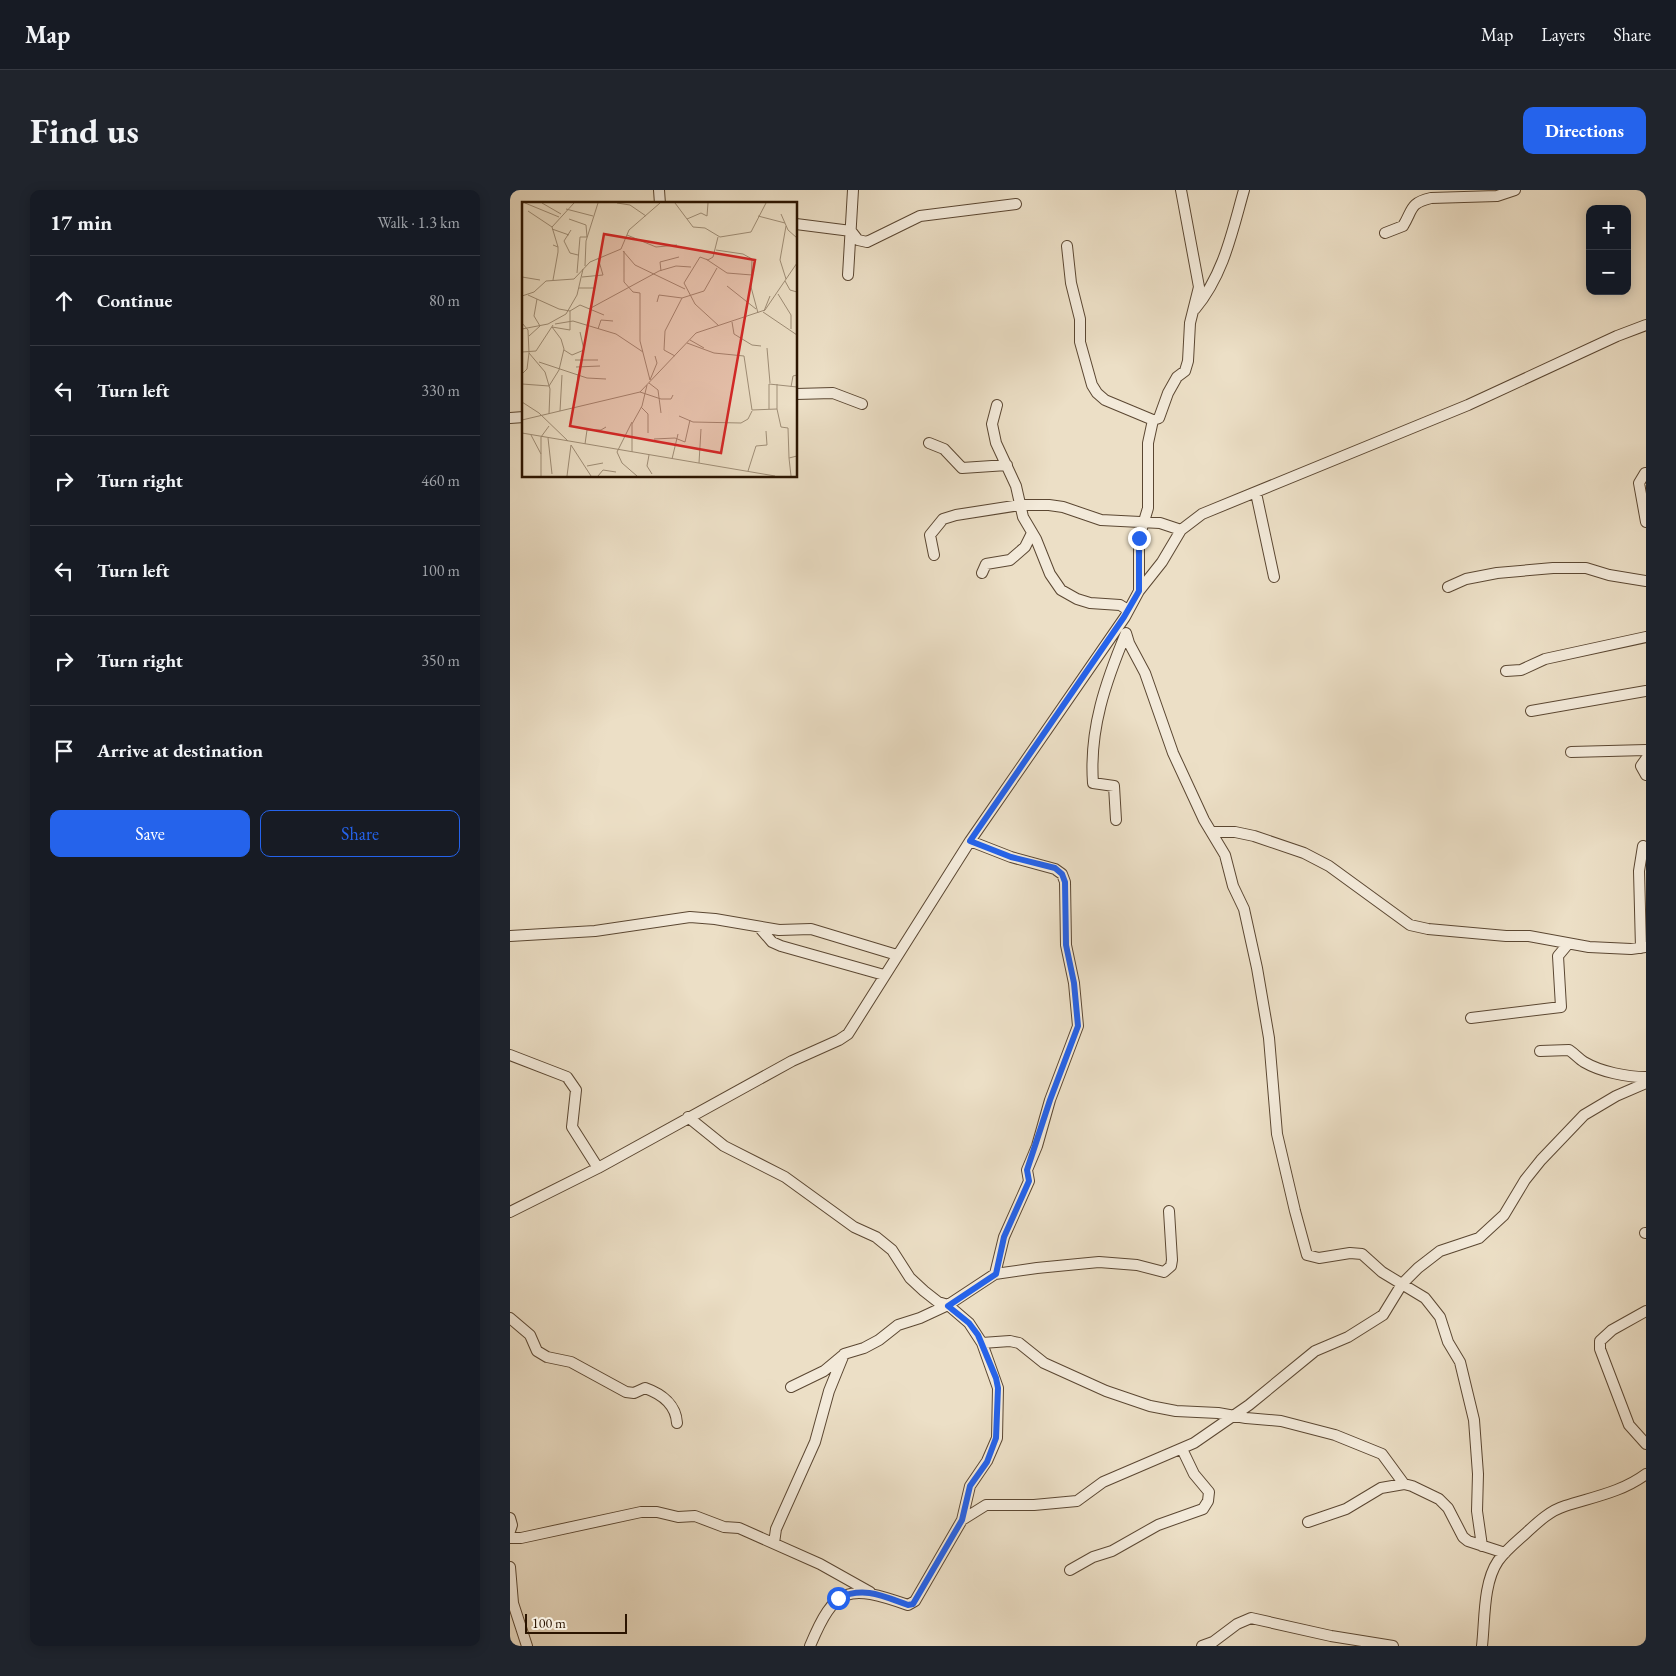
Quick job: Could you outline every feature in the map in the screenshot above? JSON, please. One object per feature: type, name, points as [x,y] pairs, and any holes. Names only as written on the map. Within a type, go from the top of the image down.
[{"type":"street","points":[[848,275],[853,190]]},
{"type":"street","points":[[1067,246],[1071,283],[1080,319],[1080,342],[1092,385],[1097,393],[1106,400],[1154,420],[1159,418],[1168,393],[1187,366],[1191,347],[1190,323],[1199,287],[1198,272],[1191,249],[1181,190]]},
{"type":"street","points":[[1194,310],[1206,295],[1221,266],[1234,231],[1244,190]]},
{"type":"street","points":[[1385,233],[1403,226],[1413,204],[1420,200],[1497,196],[1515,190]]},
{"type":"street","points":[[798,224],[851,232],[858,240],[867,242],[920,216],[1016,204]]},
{"type":"street","points":[[510,1212],[598,1168],[792,1061],[839,1040],[857,1022],[884,975],[970,841],[1126,613],[1139,591],[1162,562],[1181,530],[1202,514],[1468,406],[1617,336],[1646,325]]},
{"type":"street","points":[[798,394],[833,393],[862,404]]},
{"type":"street","points":[[997,406],[992,424],[996,443],[1016,486],[1023,517],[1050,574],[1061,590],[1077,599],[1090,603],[1120,605],[1126,613],[1126,633],[1129,643],[1145,673],[1173,753],[1204,820],[1225,855],[1233,886],[1248,923],[1269,1038],[1278,1134],[1307,1255],[1319,1258],[1350,1253],[1362,1254],[1372,1265],[1425,1298],[1435,1309],[1448,1342],[1460,1362],[1474,1420],[1478,1474],[1476,1510],[1482,1546]]},
{"type":"street","points":[[1139,591],[1139,538],[1144,522],[1144,514],[1148,508],[1148,443],[1154,420]]},
{"type":"street","points":[[929,443],[944,449],[962,468],[1007,465]]},
{"type":"street","points":[[1645,473],[1639,483],[1646,522]]},
{"type":"street","points":[[1256,493],[1274,578]]},
{"type":"street","points":[[934,555],[930,535],[943,520],[965,513],[1020,505],[1050,505],[1101,520],[1160,523],[1181,530]]},
{"type":"street","points":[[1148,508],[1160,523]]},
{"type":"street","points":[[982,573],[986,564],[1010,560],[1025,547],[1032,533]]},
{"type":"street","points":[[1448,587],[1466,579],[1497,573],[1553,568],[1586,568],[1620,578],[1646,582]]},
{"type":"street","points":[[1116,820],[1114,786],[1093,783],[1092,766],[1099,707],[1126,633]]},
{"type":"street","points":[[1506,671],[1521,670],[1546,659],[1646,637]]},
{"type":"street","points":[[1531,711],[1646,691]]},
{"type":"street","points":[[1570,752],[1646,750]]},
{"type":"street","points":[[1646,759],[1642,766],[1646,775]]},
{"type":"street","points":[[1212,832],[1235,832],[1254,836],[1304,853],[1330,866],[1410,925],[1428,929],[1529,936],[1568,944],[1619,949],[1644,947],[1639,871],[1643,846]]},
{"type":"street","points":[[970,841],[1011,857],[1055,868],[1062,874],[1065,882],[1066,945],[1074,983],[1078,1026],[1050,1100],[1027,1170],[1029,1181],[1004,1237],[996,1274]]},
{"type":"street","points":[[510,936],[594,931],[690,917],[715,919],[779,930],[811,929],[897,955]]},
{"type":"street","points":[[759,927],[772,942],[781,946],[884,975]]},
{"type":"street","points":[[1470,1018],[1561,1007],[1558,956],[1568,944]]},
{"type":"street","points":[[1540,1051],[1569,1050],[1582,1062],[1592,1066],[1620,1074],[1646,1077]]},
{"type":"street","points":[[510,1055],[567,1078],[576,1090],[572,1127],[598,1168]]},
{"type":"street","points":[[962,1520],[986,1505],[1034,1505],[1077,1501],[1103,1482],[1182,1449],[1211,1432],[1316,1351],[1348,1337],[1382,1315],[1402,1284],[1418,1268],[1440,1251],[1470,1243],[1491,1229],[1504,1215],[1525,1180],[1541,1160],[1584,1115],[1616,1096],[1646,1083]]},
{"type":"street","points":[[510,1538],[521,1538],[642,1512],[657,1512],[678,1517],[695,1516],[724,1527],[739,1528],[820,1564],[871,1593],[908,1605],[913,1604],[962,1520],[970,1486],[987,1462],[996,1438],[998,1388],[982,1343],[969,1323],[948,1306],[938,1302],[924,1291],[910,1278],[892,1250],[876,1237],[854,1227],[785,1177],[724,1146],[688,1117]]},
{"type":"street","points":[[791,1387],[824,1371],[844,1354],[864,1348],[879,1340],[898,1324],[920,1318],[948,1306],[996,1274],[1099,1262],[1137,1265],[1164,1272],[1171,1266],[1172,1260],[1169,1211]]},
{"type":"street","points":[[1646,1312],[1612,1330],[1600,1341],[1600,1350],[1629,1425],[1646,1444]]},
{"type":"street","points":[[510,1318],[530,1335],[538,1351],[547,1357],[571,1362],[610,1381],[617,1388],[634,1393],[646,1388],[666,1400],[673,1406],[677,1423]]},
{"type":"street","points":[[982,1343],[1010,1340],[1019,1342],[1044,1363],[1106,1391],[1150,1406],[1176,1411],[1281,1421],[1335,1435],[1382,1454],[1404,1484]]},
{"type":"street","points":[[774,1543],[785,1509],[815,1442],[829,1391],[844,1354]]},
{"type":"street","points":[[1070,1570],[1092,1557],[1112,1551],[1158,1525],[1203,1510],[1208,1501],[1209,1492],[1194,1474],[1182,1449]]},
{"type":"street","points":[[1482,1646],[1490,1578],[1497,1561],[1548,1514],[1563,1506],[1613,1492],[1634,1483],[1646,1474]]},
{"type":"street","points":[[1308,1522],[1346,1509],[1381,1488],[1404,1484],[1439,1499],[1448,1508],[1463,1537],[1474,1545],[1505,1553]]},
{"type":"street","points":[[510,1518],[512,1525],[510,1531]]},
{"type":"street","points":[[510,1567],[513,1603],[527,1646]]},
{"type":"street","points":[[810,1646],[822,1616],[830,1605],[852,1592],[871,1593]]},
{"type":"street","points":[[1202,1646],[1213,1642],[1237,1624],[1251,1618],[1331,1636],[1393,1646]]},
{"type":"route","points":[[838,1598],[852,1592],[871,1593],[908,1605],[913,1604],[962,1520],[970,1486],[975,1476],[987,1462],[996,1438],[998,1422],[998,1388],[996,1378],[978,1335],[969,1323],[948,1306],[996,1274],[1004,1237],[1029,1181],[1027,1170],[1037,1146],[1063,1062],[1078,1026],[1074,983],[1066,945],[1065,882],[1062,874],[1055,868],[1011,857],[970,841],[1124,617],[1139,591],[1139,538]]}]
